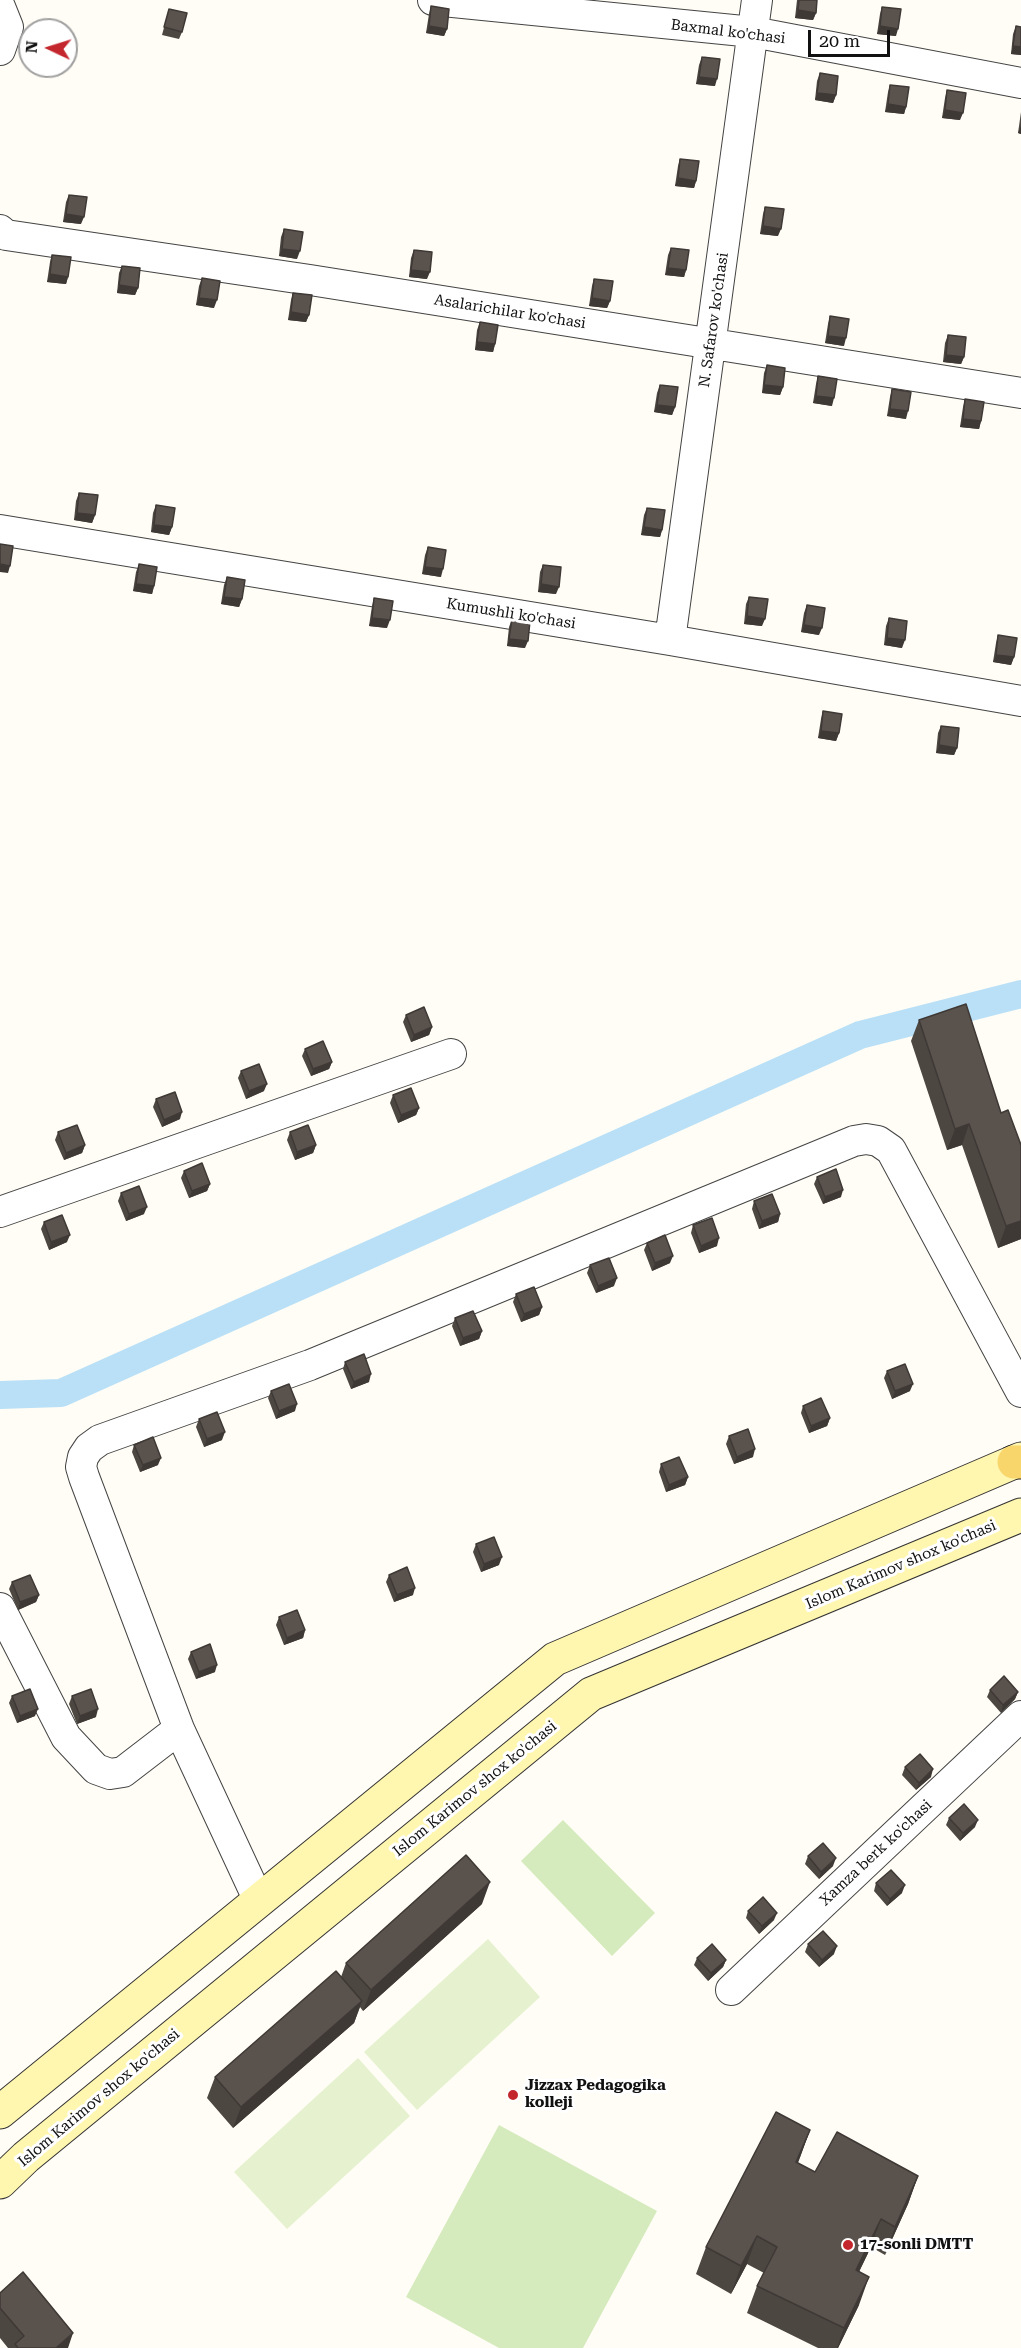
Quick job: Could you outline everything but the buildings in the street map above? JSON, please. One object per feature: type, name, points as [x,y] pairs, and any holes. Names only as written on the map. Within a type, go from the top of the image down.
[{"type":"main road","points":[[0,2112],[555,1659],[1019,1461]]},
{"type":"main road","name":"Islom Karimov shox ko'chasi","points":[[0,2182],[26,2157],[591,1694],[1021,1515]]},
{"type":"street","points":[[3,28],[19,0]]},
{"type":"street","name":"Baxmal ko'chasi","points":[[433,0],[753,32],[1021,83]]},
{"type":"street","name":"N. Safarov ko'chasi","points":[[670,640],[757,0]]},
{"type":"street","name":"Asalarichilar ko'chasi","points":[[2,239],[711,344],[1021,393]]},
{"type":"street","name":"Kumushli ko'chasi","points":[[0,530],[670,640],[1021,701]]},
{"type":"street","points":[[0,1212],[451,1054]]},
{"type":"street","points":[[259,1901],[179,1729],[81,1467],[82,1457],[100,1440],[310,1365],[854,1141],[866,1139],[878,1141],[891,1150],[901,1166],[1021,1392]]},
{"type":"street","points":[[0,1608],[66,1737],[96,1769],[110,1774],[123,1772],[179,1729]]},
{"type":"street","name":"Xamza berk ko'chasi","points":[[731,1990],[1021,1716]]},
{"type":"green space","points":[[563,1820],[655,1913],[612,1956],[521,1861]]},
{"type":"green space","points":[[488,1939],[540,1997],[417,2110],[364,2052]]},
{"type":"green space","points":[[358,2058],[410,2116],[287,2229],[234,2172]]},
{"type":"green space","points":[[499,2125],[657,2211],[583,2348],[499,2348],[406,2297]]},
{"type":"waterway","points":[[0,1395],[61,1393],[860,1035],[1021,994]]},
{"type":"place","name":"Jizzax Pedagogika kolleji","points":[[513,2095]]},
{"type":"place","name":"17-sonli DMTT","points":[[848,2245]]}]
